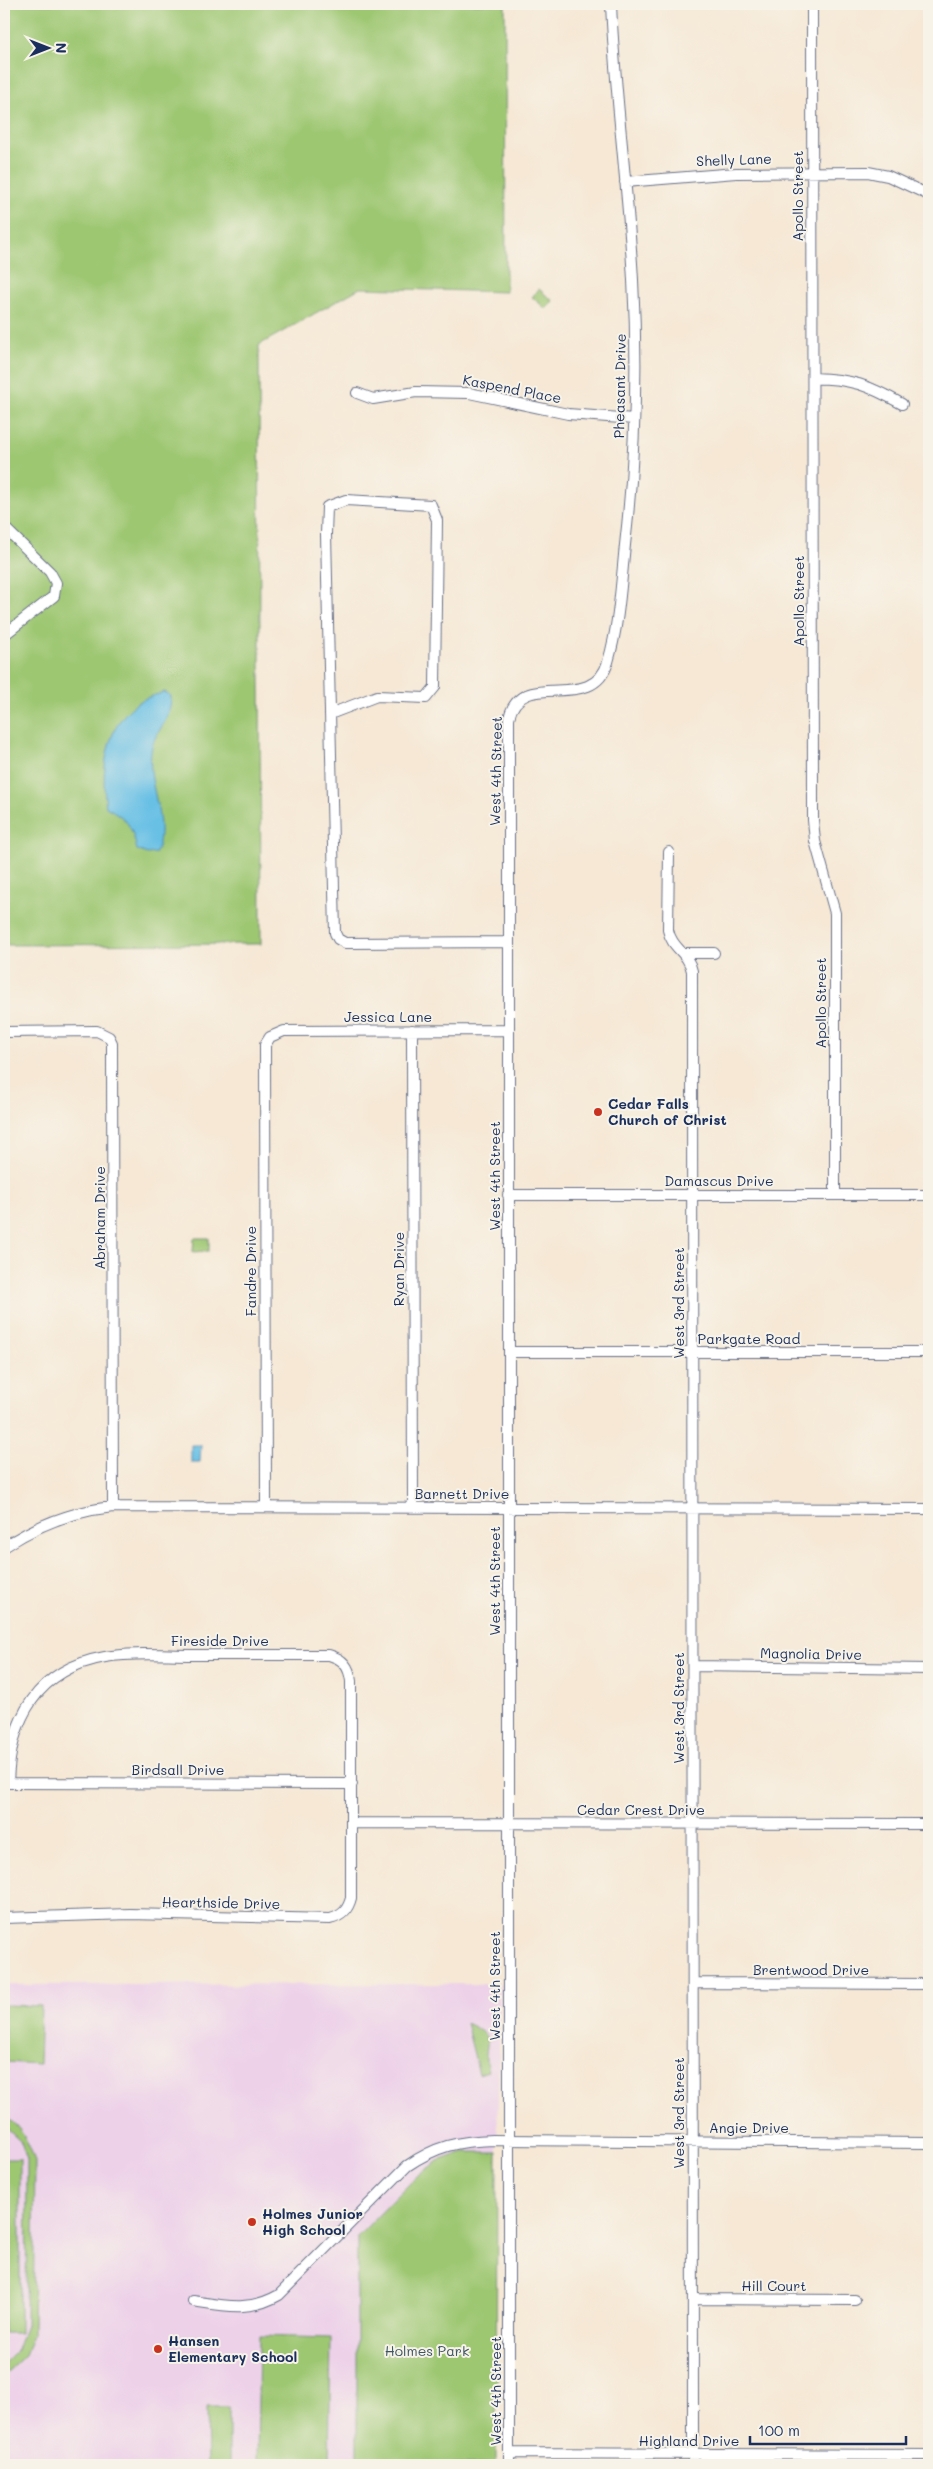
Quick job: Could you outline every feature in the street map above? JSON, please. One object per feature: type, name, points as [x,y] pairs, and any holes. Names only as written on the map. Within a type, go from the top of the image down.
[{"type":"street","name":"Pheasant Drive","points":[[518,699],[532,692],[584,688],[594,683],[604,672],[608,663],[628,522],[634,419],[633,280],[611,4]]},
{"type":"street","name":"Apollo Street","points":[[812,4],[814,820],[817,849],[835,913],[835,1195]]},
{"type":"street","name":"Shelly Lane","points":[[625,182],[727,174],[868,172],[888,176],[929,195]]},
{"type":"street","points":[[813,378],[842,378],[859,382],[902,404]]},
{"type":"street","name":"Kaspend Place","points":[[357,392],[373,400],[416,392],[469,393],[568,414],[634,419]]},
{"type":"street","points":[[330,714],[377,696],[426,698],[435,687],[438,520],[430,505],[346,500],[327,507],[330,714],[335,933],[338,939],[345,943],[508,942]]},
{"type":"street","points":[[4,635],[54,596],[56,583],[50,572],[7,530]]},
{"type":"street","name":"West 4th Street","points":[[509,2465],[509,718],[518,699]]},
{"type":"street","name":"West 3rd Street","points":[[669,852],[668,930],[670,940],[690,960],[692,971],[693,2460]]},
{"type":"street","points":[[683,953],[714,953]]},
{"type":"street","name":"Ryan Drive","points":[[412,1030],[413,1507]]},
{"type":"street","name":"Jessica Lane","points":[[270,1037],[284,1031],[508,1030]]},
{"type":"street","name":"Abraham Drive","points":[[4,1032],[97,1031],[109,1037],[112,1043],[113,1506]]},
{"type":"street","name":"Fandre Drive","points":[[266,1507],[264,1053],[270,1037]]},
{"type":"street","name":"Damascus Drive","points":[[508,1195],[929,1195]]},
{"type":"street","name":"Parkgate Road","points":[[508,1352],[929,1352]]},
{"type":"street","name":"Barnett Drive","points":[[4,1547],[51,1522],[84,1511],[113,1506],[929,1510]]},
{"type":"street","name":"Fireside Drive","points":[[6,1783],[13,1740],[25,1712],[42,1688],[66,1670],[78,1665],[122,1655],[329,1655],[344,1662],[350,1674],[352,1823]]},
{"type":"street","name":"Magnolia Drive","points":[[693,1666],[929,1669]]},
{"type":"street","name":"Birdsall Drive","points":[[6,1783],[352,1784]]},
{"type":"street","name":"Cedar Crest Drive","points":[[352,1823],[929,1824]]},
{"type":"street","name":"Hearthside Drive","points":[[4,1918],[130,1914],[336,1918],[345,1911],[352,1898],[352,1823]]},
{"type":"street","name":"Brentwood Drive","points":[[693,1983],[929,1984]]},
{"type":"street","name":"Angie Drive","points":[[193,2301],[235,2308],[266,2302],[293,2284],[407,2166],[419,2158],[455,2142],[509,2140],[929,2143]]},
{"type":"street","name":"Hill Court","points":[[693,2299],[855,2300]]},
{"type":"street","name":"Highland Drive","points":[[509,2453],[693,2460],[929,2455]]},
{"type":"shaded area","name":"Holmes Junior High School","points":[[500,1984],[497,2152],[463,2152],[357,2237],[357,2465],[4,2465],[4,1985]]},
{"type":"green space","points":[[4,4],[505,4],[506,292],[360,288],[259,345],[261,944],[4,945]]},
{"type":"green space","points":[[539,289],[553,301],[546,309],[532,297]]},
{"type":"green space","points":[[194,1238],[209,1238],[209,1251],[193,1252]]},
{"type":"green space","points":[[4,2005],[41,2006],[39,2064],[4,2062]]},
{"type":"green space","points":[[466,2023],[483,2033],[486,2038],[488,2071],[479,2074]]},
{"type":"green space","points":[[4,2116],[24,2135],[35,2161],[33,2335],[25,2355],[4,2375],[4,2363],[17,2350],[26,2325],[27,2160],[21,2142],[4,2126]]},
{"type":"green space","name":"Holmes Park","points":[[463,2152],[497,2152],[496,2465],[357,2465],[357,2237],[417,2176],[438,2161]]},
{"type":"green space","points":[[4,2159],[20,2159],[20,2333],[4,2333]]},
{"type":"green space","points":[[259,2336],[331,2338],[329,2465],[257,2465]]},
{"type":"green space","points":[[207,2407],[229,2407],[229,2465],[208,2465]]},
{"type":"water","points":[[165,692],[171,696],[170,706],[165,721],[152,745],[151,753],[152,778],[159,816],[159,841],[156,853],[147,854],[137,850],[128,824],[106,807],[105,765],[112,737],[126,713],[142,700]]},
{"type":"water","points":[[191,1445],[201,1445],[200,1462],[191,1462]]},
{"type":"place","name":"Cedar Falls Church of Christ","points":[[598,1112]]},
{"type":"place","name":"Holmes Junior High School","points":[[252,2222]]},
{"type":"place","name":"Hansen Elementary School","points":[[158,2349]]}]
